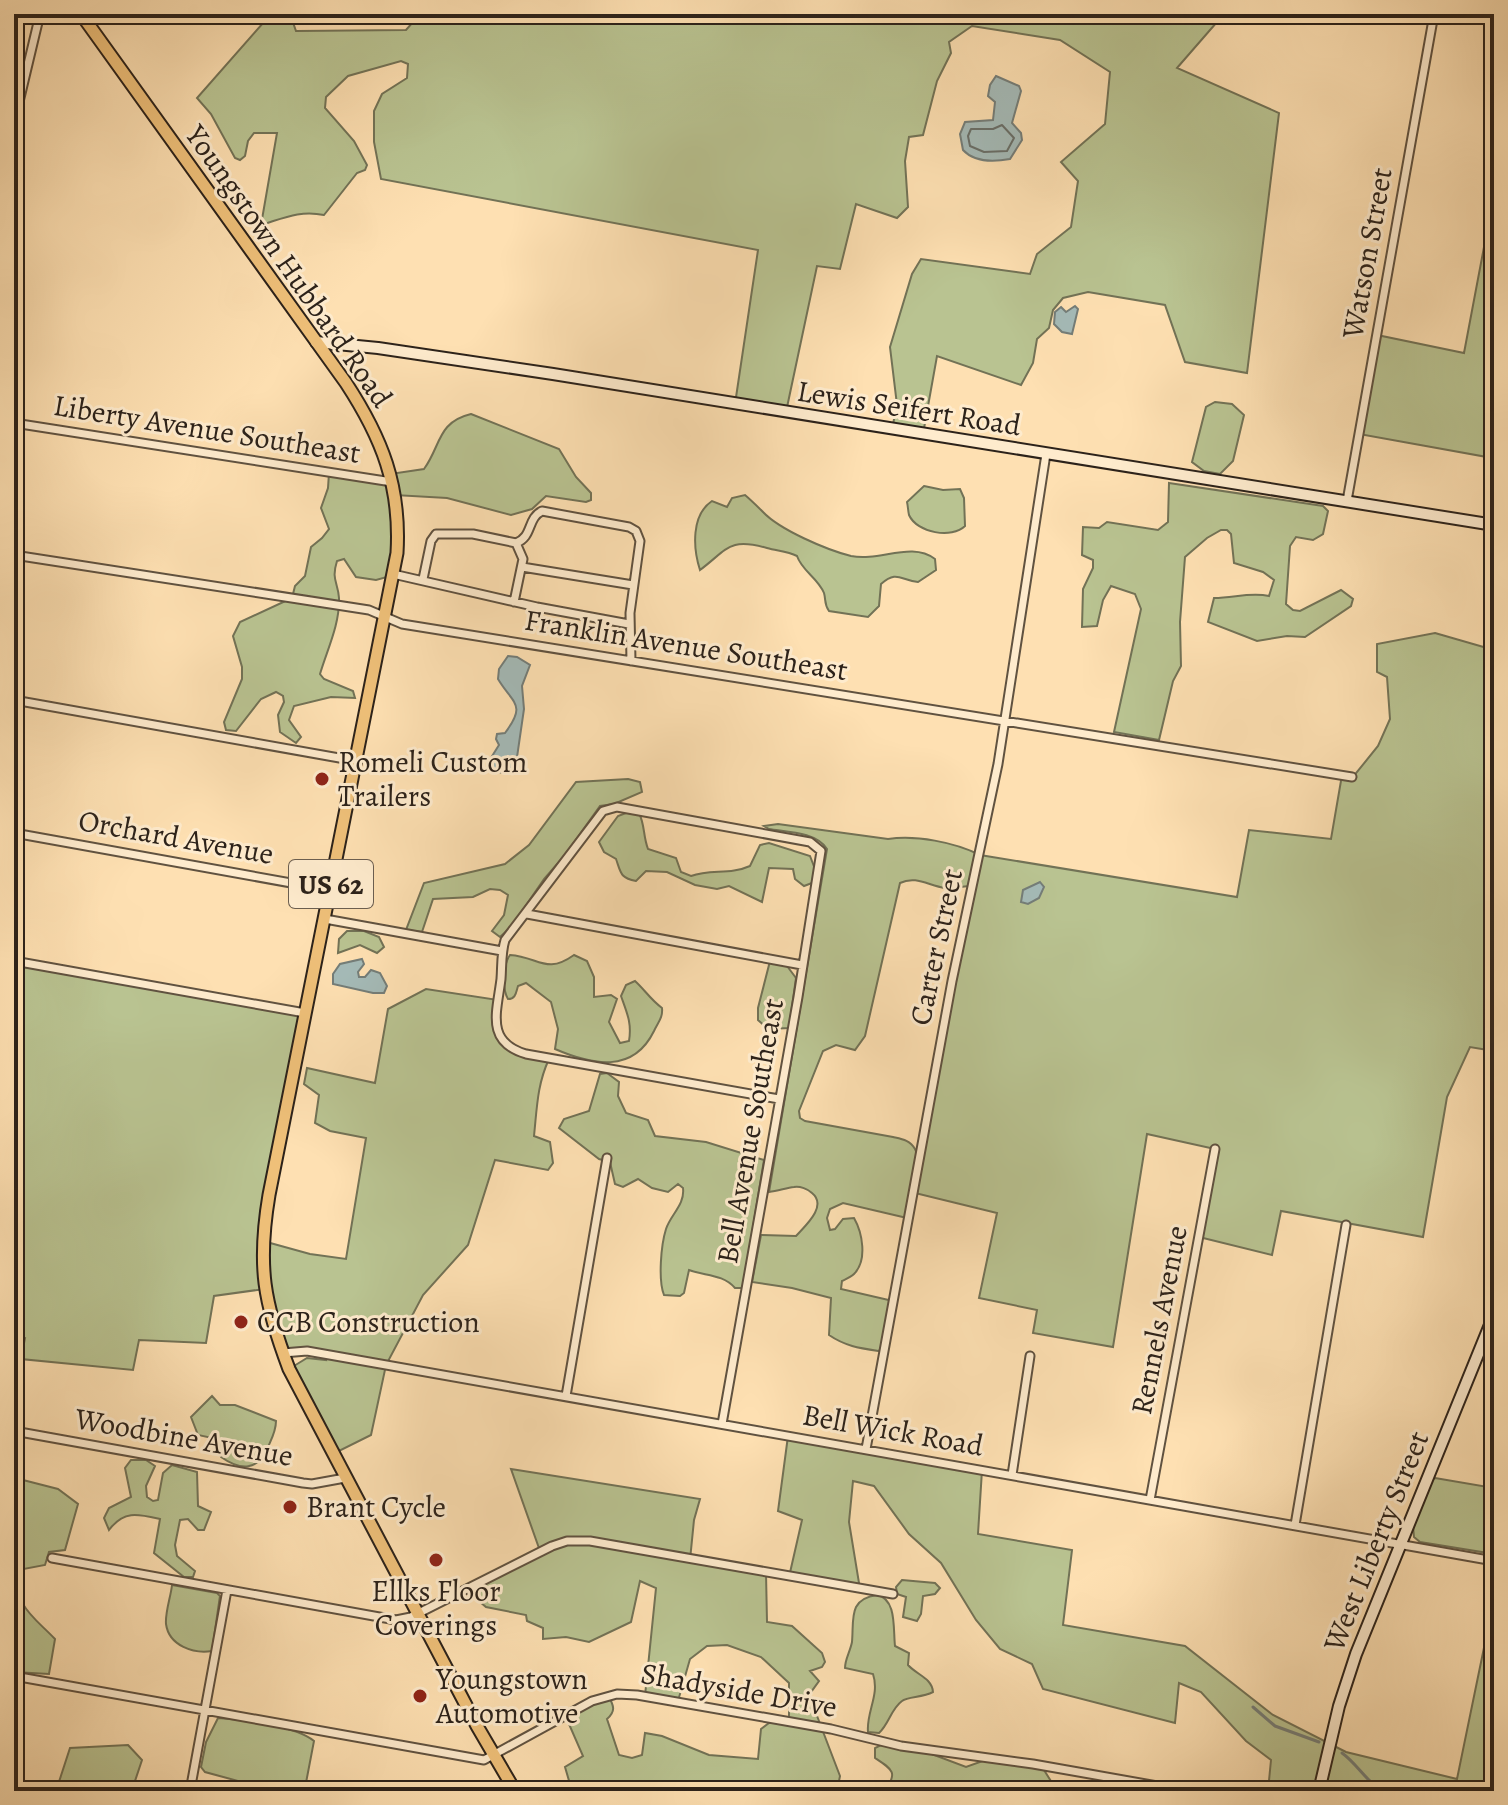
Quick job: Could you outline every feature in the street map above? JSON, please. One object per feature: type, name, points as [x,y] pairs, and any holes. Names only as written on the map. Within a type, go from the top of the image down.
[{"type":"main road","name":"Youngstown Hubbard Road","points":[[81,14],[358,402],[386,456],[398,535],[393,574],[262,1241],[266,1303],[283,1353],[345,1478],[515,1791]]},
{"type":"street","points":[[14,123],[40,14]]},
{"type":"street","name":"Watson Street","points":[[1347,501],[1434,14]]},
{"type":"street","name":"Lewis Seifert Road","points":[[316,342],[538,372],[1494,525]]},
{"type":"street","name":"Liberty Avenue Southeast","points":[[14,423],[392,482]]},
{"type":"street","name":"Carter Street","points":[[866,1449],[952,981],[989,810],[1046,454]]},
{"type":"street","points":[[423,579],[431,541],[436,534],[473,534],[516,543],[526,536],[534,515],[542,511],[629,527],[636,531],[640,541],[629,624],[631,661]]},
{"type":"street","points":[[514,602],[523,559],[516,543]]},
{"type":"street","name":"Franklin Avenue Southeast","points":[[14,555],[369,610],[402,624],[1352,777]]},
{"type":"street","points":[[522,567],[633,585]]},
{"type":"street","points":[[393,574],[629,624]]},
{"type":"street","points":[[14,700],[356,761]]},
{"type":"street","name":"Bell Avenue Southeast","points":[[527,914],[598,816],[609,808],[810,842],[818,847],[821,855],[722,1424]]},
{"type":"street","name":"Orchard Avenue","points":[[14,833],[330,890]]},
{"type":"street","points":[[779,1099],[526,1054],[504,1043],[496,1023],[502,951],[505,940],[527,914],[802,965]]},
{"type":"street","points":[[325,919],[502,951]]},
{"type":"street","points":[[14,961],[305,1013]]},
{"type":"street","name":"Rennels Avenue","points":[[1150,1500],[1215,1149]]},
{"type":"street","points":[[566,1396],[607,1158]]},
{"type":"street","points":[[1295,1525],[1346,1225]]},
{"type":"street","name":"West Liberty Street","points":[[1319,1791],[1343,1692],[1399,1543],[1494,1315]]},
{"type":"street","name":"Bell Wick Road","points":[[283,1353],[307,1351],[1494,1561]]},
{"type":"street","points":[[1012,1475],[1030,1356]]},
{"type":"street","name":"Woodbine Avenue","points":[[14,1431],[303,1483],[345,1478]]},
{"type":"street","points":[[52,1558],[396,1620],[418,1614],[567,1541],[590,1541],[893,1594]]},
{"type":"street","points":[[190,1791],[227,1590]]},
{"type":"street","name":"Shadyside Drive","points":[[14,1676],[484,1760],[592,1701],[608,1695],[626,1694],[831,1729],[901,1746],[1033,1764],[1186,1791]]},
{"type":"green space","points":[[271,14],[290,14],[296,31],[406,30],[414,21],[412,14],[1224,14],[1177,68],[1279,113],[1247,373],[1185,362],[1165,305],[1088,292],[1063,298],[1053,310],[1049,328],[1037,339],[1033,363],[1021,385],[937,356],[923,434],[892,429],[897,405],[890,347],[912,274],[921,259],[1030,274],[1037,254],[1071,227],[1078,181],[1061,162],[1105,124],[1110,72],[1060,40],[972,26],[949,42],[951,53],[937,81],[923,135],[909,137],[905,161],[908,207],[897,218],[856,204],[840,269],[817,266],[786,412],[735,404],[758,250],[381,179],[374,142],[374,111],[382,94],[407,78],[408,64],[401,61],[348,76],[326,97],[325,108],[354,141],[367,165],[365,170],[357,173],[324,215],[300,214],[261,225],[277,133],[254,133],[248,141],[245,156],[240,160],[235,158],[211,114],[197,98]]},
{"type":"green space","points":[[1494,194],[1494,441],[1487,457],[1359,434],[1377,335],[1464,353]]},
{"type":"green space","points":[[1215,402],[1232,404],[1244,415],[1233,461],[1220,474],[1204,471],[1192,462],[1206,407]]},
{"type":"green space","points":[[471,414],[559,449],[576,477],[591,493],[591,500],[586,502],[546,496],[532,509],[511,515],[447,498],[395,495],[398,535],[387,577],[376,580],[356,577],[344,559],[337,561],[335,567],[339,598],[337,617],[320,674],[324,679],[353,691],[355,698],[331,697],[294,706],[289,720],[301,737],[296,743],[280,732],[278,715],[284,702],[283,696],[276,692],[261,699],[236,731],[226,730],[224,722],[242,679],[242,667],[233,636],[240,622],[292,598],[295,586],[305,576],[311,547],[329,529],[321,508],[329,473],[391,482],[390,474],[424,469],[446,429]]},
{"type":"green space","points":[[1169,483],[1323,506],[1328,511],[1323,534],[1313,540],[1296,537],[1290,546],[1286,604],[1300,611],[1341,590],[1353,599],[1351,606],[1305,637],[1287,636],[1257,641],[1208,622],[1214,598],[1269,596],[1274,580],[1263,572],[1234,563],[1231,534],[1227,530],[1207,538],[1185,557],[1180,622],[1181,666],[1173,681],[1159,740],[1114,732],[1141,609],[1135,594],[1111,586],[1103,600],[1097,626],[1082,627],[1083,589],[1093,568],[1093,560],[1082,555],[1083,527],[1099,528],[1107,522],[1158,530],[1168,522]]},
{"type":"green space","points":[[924,486],[943,490],[960,489],[964,498],[965,526],[944,533],[927,530],[913,521],[907,502]]},
{"type":"green space","points":[[745,495],[781,526],[830,549],[862,557],[916,552],[935,559],[936,570],[918,582],[895,577],[886,580],[881,584],[879,606],[868,617],[829,611],[821,588],[797,556],[790,553],[754,545],[736,545],[723,551],[700,570],[695,542],[700,515],[712,501],[727,507],[732,498]]},
{"type":"green space","points":[[1435,633],[1494,650],[1494,1051],[1470,1047],[1447,1097],[1423,1237],[1281,1211],[1272,1255],[1199,1237],[1215,1149],[1147,1134],[1113,1347],[1033,1333],[1037,1310],[979,1298],[997,1213],[915,1193],[972,886],[945,888],[912,880],[900,883],[865,1036],[855,1050],[836,1045],[823,1051],[799,1111],[800,1118],[805,1121],[900,1138],[915,1149],[916,1172],[907,1218],[843,1203],[830,1209],[827,1218],[830,1230],[835,1229],[843,1219],[854,1218],[861,1238],[861,1261],[853,1275],[842,1281],[841,1289],[893,1301],[883,1344],[879,1351],[865,1349],[829,1335],[831,1298],[752,1282],[761,1235],[796,1236],[813,1216],[818,1204],[812,1193],[801,1187],[769,1192],[827,849],[809,836],[764,826],[778,824],[888,839],[935,841],[980,855],[1237,897],[1249,830],[1331,839],[1342,775],[1353,777],[1378,746],[1390,719],[1387,677],[1377,672],[1377,644]]},
{"type":"green space","points":[[628,779],[640,782],[642,792],[614,804],[600,806],[511,927],[500,937],[492,931],[504,915],[508,895],[490,889],[473,897],[433,899],[422,932],[406,930],[424,883],[505,864],[529,845],[576,782]]},
{"type":"green space","points":[[639,813],[648,849],[676,858],[681,872],[691,876],[750,866],[760,845],[769,843],[810,856],[815,869],[812,883],[804,886],[795,879],[793,869],[769,868],[762,902],[729,886],[717,889],[695,885],[667,872],[646,871],[636,881],[631,880],[622,874],[616,859],[604,852],[599,842],[618,816]]},
{"type":"green space","points":[[347,931],[364,931],[379,937],[384,947],[377,953],[360,945],[338,953],[339,939]]},
{"type":"green space","points":[[510,955],[549,964],[574,955],[587,961],[594,977],[594,997],[611,995],[617,999],[609,1022],[620,1043],[629,1041],[630,1035],[621,996],[626,985],[635,981],[662,1008],[660,1020],[645,1045],[623,1060],[597,1062],[555,1049],[558,1029],[551,1002],[526,983],[518,986],[514,996],[508,999],[504,977]]},
{"type":"green space","points":[[14,961],[305,1013],[263,1241],[310,1254],[346,1259],[366,1138],[330,1131],[315,1123],[319,1095],[304,1084],[307,1068],[375,1083],[388,1009],[426,989],[498,1000],[496,1013],[504,1043],[549,1059],[540,1087],[534,1136],[550,1142],[553,1163],[548,1170],[495,1160],[468,1245],[423,1295],[386,1365],[371,1435],[333,1454],[289,1369],[307,1358],[326,1360],[325,1355],[283,1353],[264,1289],[214,1296],[206,1343],[139,1340],[133,1370],[21,1359],[25,1338],[14,1336]]},
{"type":"green space","points":[[770,961],[787,966],[796,978],[789,1028],[768,1029],[758,1020]]},
{"type":"green space","points":[[607,1073],[619,1082],[618,1096],[626,1113],[648,1120],[655,1136],[706,1142],[764,1160],[743,1288],[735,1288],[719,1278],[689,1270],[684,1293],[680,1296],[664,1295],[661,1272],[663,1244],[668,1224],[682,1199],[683,1188],[678,1184],[668,1192],[652,1188],[638,1179],[623,1187],[615,1184],[610,1162],[599,1159],[559,1128],[564,1119],[589,1111],[600,1074]]},
{"type":"green space","points":[[212,1396],[220,1405],[235,1405],[276,1421],[275,1431],[259,1461],[248,1466],[235,1465],[221,1457],[217,1439],[198,1435],[191,1417]]},
{"type":"green space","points":[[788,1436],[982,1470],[978,1534],[1072,1550],[1063,1625],[1185,1646],[1273,1715],[1346,1752],[1457,1779],[1494,1599],[1494,1791],[1268,1791],[1271,1760],[1246,1741],[1201,1692],[1179,1683],[1175,1723],[1043,1689],[1032,1664],[1000,1649],[976,1620],[941,1563],[909,1534],[874,1486],[853,1481],[849,1522],[860,1589],[789,1577],[802,1520],[778,1511]]},
{"type":"green space","points":[[131,1460],[146,1460],[155,1466],[146,1486],[147,1497],[153,1501],[158,1500],[163,1473],[172,1465],[197,1472],[198,1506],[211,1512],[204,1530],[198,1530],[188,1519],[180,1520],[175,1545],[177,1556],[195,1571],[193,1577],[184,1577],[154,1553],[160,1519],[126,1516],[109,1530],[104,1518],[109,1508],[131,1497],[125,1468]]},
{"type":"green space","points":[[511,1469],[700,1499],[694,1520],[690,1560],[766,1573],[767,1622],[792,1626],[822,1653],[825,1662],[822,1667],[810,1671],[819,1681],[809,1695],[840,1776],[837,1791],[695,1791],[697,1783],[693,1782],[643,1791],[572,1791],[565,1767],[583,1756],[565,1715],[608,1695],[613,1708],[607,1719],[619,1755],[632,1758],[642,1755],[645,1733],[662,1736],[709,1755],[758,1759],[761,1729],[769,1723],[789,1721],[789,1683],[761,1657],[727,1645],[707,1646],[690,1659],[678,1701],[645,1696],[656,1588],[640,1581],[631,1622],[589,1642],[566,1637],[543,1639],[543,1628],[527,1621],[526,1615],[486,1607],[466,1590],[540,1551]]},
{"type":"green space","points":[[1435,1478],[1494,1488],[1494,1527],[1488,1553],[1420,1542],[1414,1537],[1413,1526]]},
{"type":"green space","points":[[23,1480],[58,1489],[78,1504],[65,1550],[49,1552],[45,1565],[18,1570],[17,1583],[22,1602],[55,1639],[49,1674],[14,1672],[14,1483]]},
{"type":"green space","points":[[902,1580],[935,1583],[940,1588],[935,1594],[923,1596],[917,1621],[903,1617],[906,1597],[897,1594],[896,1587]]},
{"type":"green space","points":[[172,1585],[220,1596],[212,1651],[183,1647],[168,1632],[166,1619]]},
{"type":"green space","points":[[877,1595],[891,1608],[895,1646],[909,1653],[908,1665],[927,1680],[933,1692],[902,1701],[879,1733],[868,1732],[875,1689],[873,1674],[845,1668],[852,1642],[854,1611],[861,1601]]},
{"type":"green space","points":[[218,1718],[282,1727],[314,1741],[305,1788],[301,1791],[239,1791],[238,1781],[205,1772],[201,1767],[206,1742]]},
{"type":"green space","points":[[128,1745],[142,1760],[135,1791],[56,1791],[70,1748]]},
{"type":"green space","points":[[881,1745],[929,1753],[966,1767],[991,1758],[1037,1768],[1044,1770],[1054,1786],[1051,1791],[990,1791],[989,1784],[981,1782],[974,1791],[947,1791],[939,1786],[938,1791],[884,1791],[892,1772],[875,1758],[875,1748]]},
{"type":"water","points":[[996,76],[1019,86],[1021,91],[1012,123],[1021,133],[1022,140],[1010,159],[998,161],[968,154],[963,150],[960,134],[965,122],[993,120],[995,102],[988,96]]},
{"type":"water","points":[[1075,306],[1078,309],[1072,334],[1062,332],[1054,324],[1055,312],[1061,307],[1066,312]]},
{"type":"water","points":[[508,656],[517,657],[530,665],[522,686],[524,709],[515,771],[503,773],[489,770],[489,761],[499,745],[497,734],[505,733],[515,716],[513,699],[498,679],[499,669]]},
{"type":"water","points":[[1040,882],[1044,887],[1039,898],[1028,904],[1021,902],[1023,890]]},
{"type":"water","points":[[362,959],[364,964],[358,972],[359,977],[365,977],[371,970],[380,973],[387,986],[384,993],[333,984],[333,974],[340,964]]},
{"type":"waterway","points":[[1253,1707],[1275,1726],[1319,1742]]},
{"type":"waterway","points":[[1342,1753],[1380,1790]]},
{"type":"place","name":"Romeli Custom Trailers","points":[[322,779]]},
{"type":"place","name":"CCB Construction","points":[[241,1322]]},
{"type":"place","name":"Brant Cycle","points":[[290,1507]]},
{"type":"place","name":"Ellks Floor Coverings","points":[[436,1560]]},
{"type":"place","name":"Youngstown Automotive","points":[[420,1696]]}]
